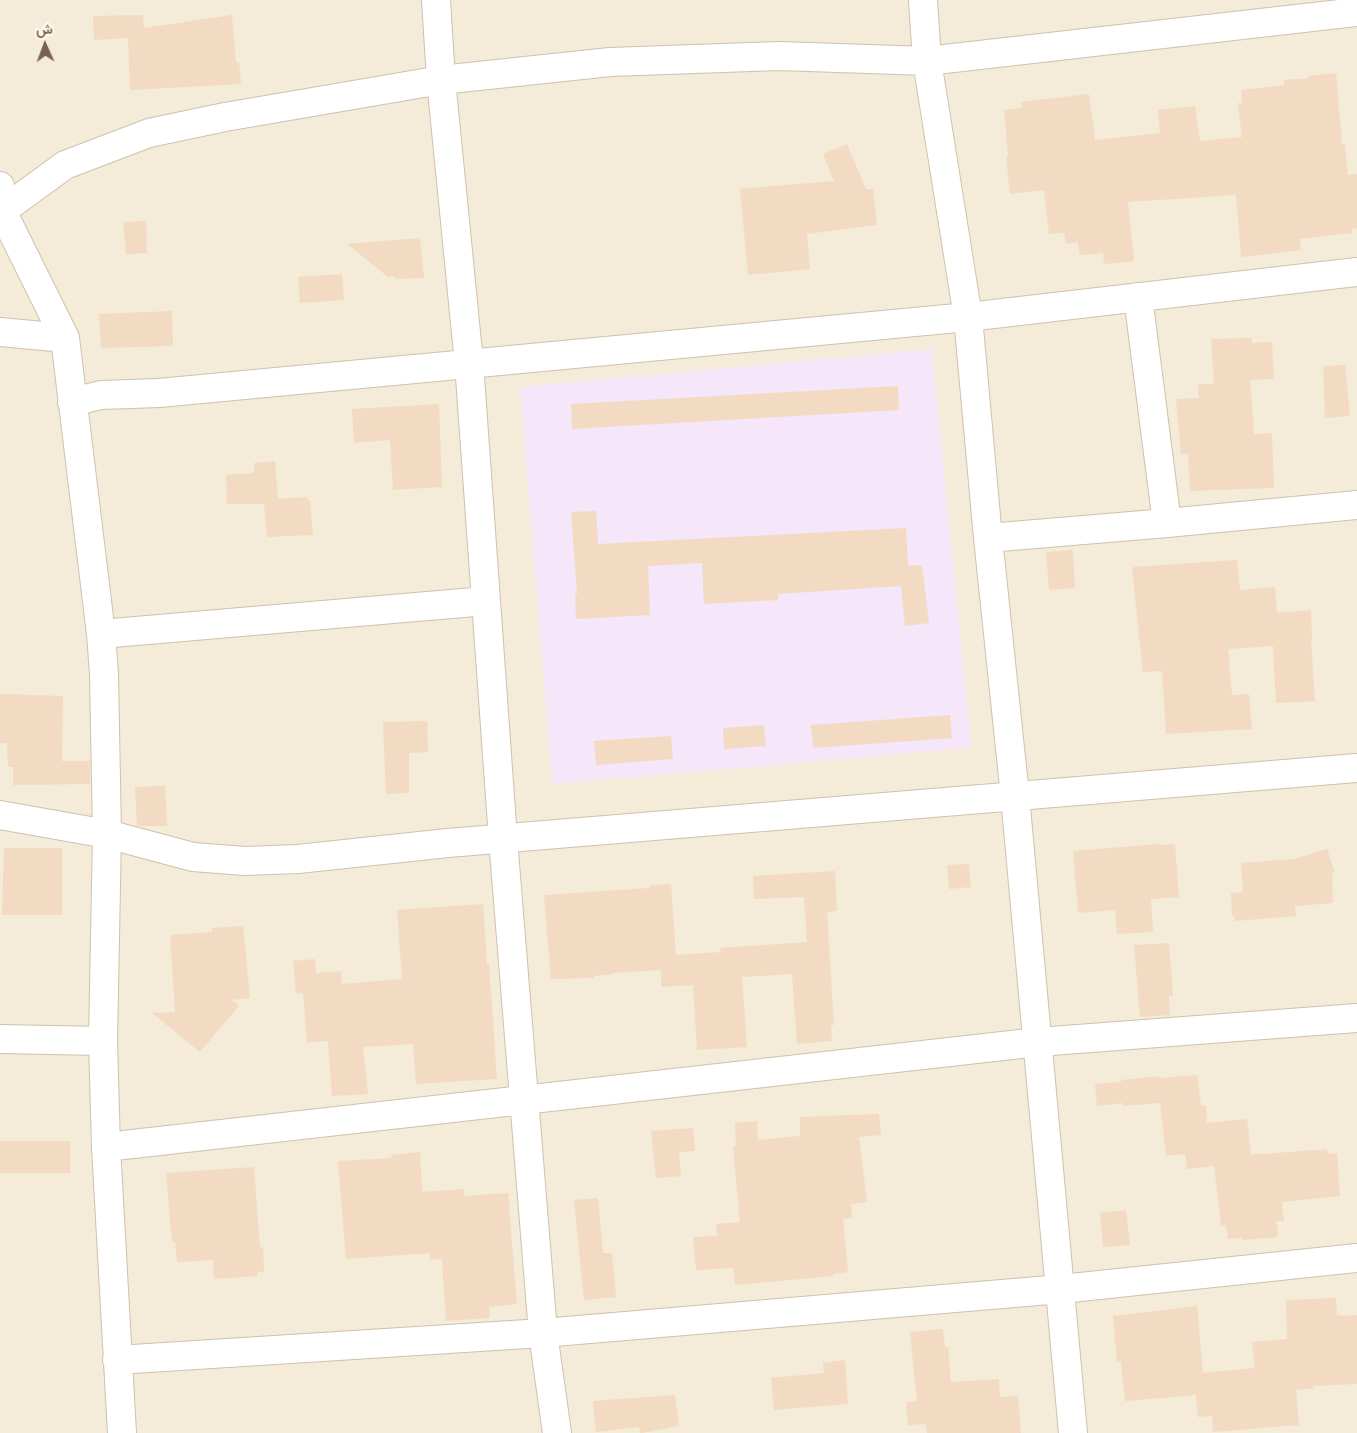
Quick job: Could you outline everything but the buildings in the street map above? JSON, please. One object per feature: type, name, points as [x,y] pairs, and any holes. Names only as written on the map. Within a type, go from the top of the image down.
[{"type":"street","points":[[436,0],[441,80],[469,364],[503,839],[542,1333],[557,1433]]},
{"type":"street","points":[[923,0],[927,61],[968,317],[988,538],[1015,796],[1073,1433]]},
{"type":"street","points":[[122,1433],[106,1147],[104,1041],[107,834],[104,674],[101,634],[65,338],[1,204],[65,165],[149,133],[225,117],[441,80],[610,62],[780,56],[927,61],[1357,12]]},
{"type":"street","points":[[72,402],[101,395],[159,393],[968,317],[1357,272]]},
{"type":"street","points":[[1138,297],[1167,524]]},
{"type":"street","points":[[0,332],[65,338]]},
{"type":"street","points":[[988,538],[1167,524],[1357,505]]},
{"type":"street","points":[[101,634],[486,601]]},
{"type":"street","points":[[0,815],[107,834],[193,857],[245,861],[298,859],[448,843],[1357,768]]},
{"type":"street","points":[[106,1147],[1038,1042],[1357,1018]]},
{"type":"street","points":[[0,1039],[104,1041]]},
{"type":"street","points":[[117,1360],[542,1333],[1061,1289],[1357,1258]]},
{"type":"shaded area","points":[[0,0],[1357,0],[1357,1433],[0,1433]]},
{"type":"shaded area","points":[[932,349],[971,748],[552,784],[520,387]]}]
